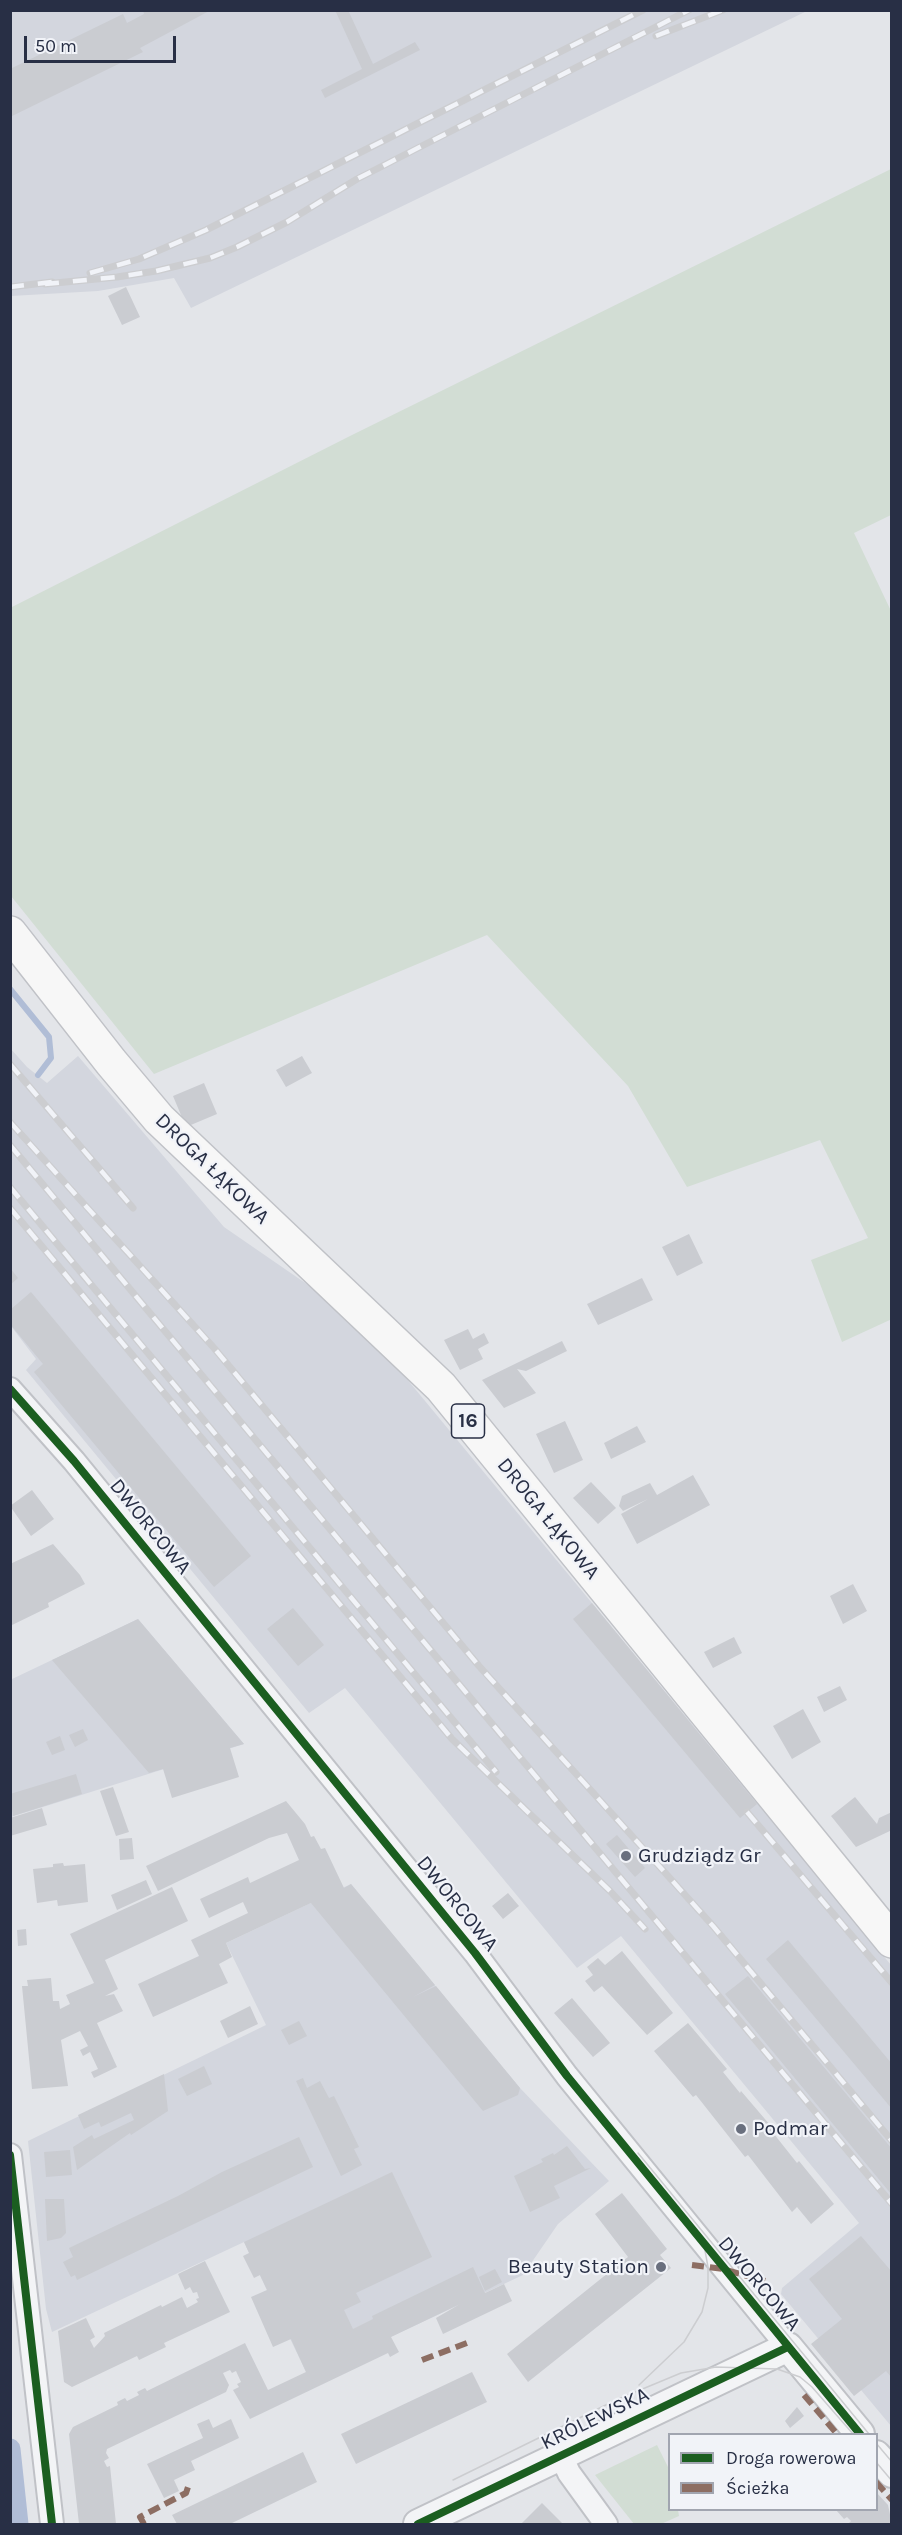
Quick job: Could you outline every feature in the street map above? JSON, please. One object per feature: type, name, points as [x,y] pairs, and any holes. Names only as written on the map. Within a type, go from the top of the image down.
[{"type":"main road","name":"DROGA ŁĄKOWA","points":[[10,933],[111,1062],[159,1119],[441,1388],[891,1941]]},
{"type":"street","name":"DWORCOWA","points":[[13,1400],[37,1419],[475,1953],[567,2076],[859,2433]]},
{"type":"street","points":[[10,2155],[52,2524]]},
{"type":"street","name":"KRÓLEWSKA","points":[[418,2524],[788,2347]]},
{"type":"street","points":[[561,2456],[569,2473],[606,2524]]},
{"type":"street","points":[[878,2457],[891,2473]]},
{"type":"shaded area","points":[[11,11],[807,11],[191,308],[174,278],[98,291],[11,296]]},
{"type":"shaded area","points":[[891,169],[891,515],[854,533],[891,611],[892,1319],[842,1342],[811,1260],[868,1238],[820,1140],[687,1187],[628,1086],[487,935],[154,1074],[11,896],[10,608],[352,435]]},
{"type":"shaded area","points":[[10,1048],[27,1067],[47,1083],[78,1056],[224,1227],[327,1298],[392,1361],[891,1965],[891,2426],[781,2294],[782,2288],[859,2223],[621,1936],[577,1968],[345,1688],[309,1713],[26,1370],[36,1359],[11,1326]]},
{"type":"shaded area","points":[[138,1619],[244,1744],[11,1817],[10,1680]]},
{"type":"shaded area","points":[[351,1884],[520,2088],[609,2181],[558,2224],[523,2275],[384,2340],[306,2372],[244,2242],[52,2332],[46,2309],[28,2141],[266,2025],[226,1943]]},
{"type":"shaded area","points":[[657,2445],[668,2467],[668,2511],[678,2511],[679,2516],[661,2524],[634,2524],[595,2475]]},
{"type":"building","points":[[143,10],[211,10],[140,48],[143,52],[10,117],[10,69],[123,14],[127,23],[144,14]]},
{"type":"building","points":[[335,10],[348,10],[373,64],[415,42],[420,50],[325,98],[321,90],[362,69]]},
{"type":"building","points":[[126,287],[140,317],[122,325],[108,296]]},
{"type":"building","points":[[302,1056],[312,1073],[286,1087],[276,1070]]},
{"type":"building","points":[[204,1083],[217,1114],[186,1127],[173,1096]]},
{"type":"building","points":[[689,1234],[703,1263],[677,1276],[662,1247]]},
{"type":"building","points":[[10,1268],[18,1278],[10,1285]]},
{"type":"building","points":[[642,1278],[653,1300],[598,1325],[587,1304]]},
{"type":"building","points":[[31,1292],[251,1556],[214,1587],[34,1372],[43,1364],[10,1324],[10,1310]]},
{"type":"building","points":[[468,1329],[473,1339],[484,1333],[489,1343],[478,1349],[483,1359],[460,1370],[444,1340]]},
{"type":"building","points":[[562,1341],[567,1351],[526,1371],[517,1369],[536,1393],[504,1408],[482,1380]]},
{"type":"building","points":[[565,1421],[583,1460],[554,1473],[536,1434]]},
{"type":"building","points":[[637,1426],[646,1442],[611,1459],[604,1443]]},
{"type":"building","points":[[693,1475],[710,1505],[637,1544],[621,1514],[648,1499],[623,1511],[619,1506],[622,1496],[650,1483],[657,1495]]},
{"type":"building","points":[[591,1482],[616,1508],[598,1524],[573,1498]]},
{"type":"building","points":[[32,1490],[54,1519],[31,1536],[10,1506]]},
{"type":"building","points":[[53,1544],[85,1584],[48,1603],[49,1607],[10,1626],[10,1564]]},
{"type":"building","points":[[853,1584],[867,1611],[843,1624],[830,1596]]},
{"type":"building","points":[[592,1603],[757,1804],[740,1818],[573,1619]]},
{"type":"building","points":[[293,1608],[324,1645],[298,1666],[267,1629]]},
{"type":"building","points":[[138,1619],[244,1744],[230,1748],[239,1777],[172,1798],[163,1769],[149,1773],[52,1660]]},
{"type":"building","points":[[734,1637],[742,1653],[713,1668],[704,1652]]},
{"type":"building","points":[[840,1686],[847,1700],[824,1712],[817,1697]]},
{"type":"building","points":[[803,1709],[821,1742],[792,1759],[773,1726]]},
{"type":"building","points":[[83,1729],[88,1740],[75,1747],[69,1735]]},
{"type":"building","points":[[60,1736],[65,1750],[52,1755],[46,1742]]},
{"type":"building","points":[[76,1774],[82,1794],[13,1816],[10,1794]]},
{"type":"building","points":[[113,1787],[129,1832],[116,1836],[100,1791]]},
{"type":"building","points":[[855,1797],[877,1824],[879,1818],[892,1812],[892,1830],[856,1847],[831,1816]]},
{"type":"building","points":[[286,1801],[305,1824],[311,1837],[314,1836],[321,1849],[325,1848],[344,1888],[351,1884],[435,1985],[413,1997],[436,1986],[520,2088],[518,2095],[483,2111],[311,1903],[226,1943],[232,1957],[219,1964],[228,1983],[153,2017],[138,1984],[199,1956],[191,1940],[248,1913],[243,1902],[209,1918],[200,1899],[248,1877],[250,1883],[299,1860],[287,1833],[269,1838],[158,1891],[146,1866]]},
{"type":"building","points":[[42,1808],[47,1825],[10,1836],[10,1818]]},
{"type":"building","name":"Grudziądz Gr","points":[[617,1835],[645,1868],[635,1877],[606,1844]]},
{"type":"building","points":[[132,1838],[134,1859],[120,1860],[119,1839]]},
{"type":"building","points":[[63,1863],[64,1866],[85,1864],[88,1902],[58,1906],[57,1900],[37,1903],[33,1869],[53,1867],[53,1864]]},
{"type":"building","points":[[146,1880],[152,1894],[117,1910],[111,1895]]},
{"type":"building","points":[[172,1887],[188,1921],[105,1960],[118,1989],[105,1996],[114,1994],[123,2011],[97,2023],[117,2067],[94,2078],[91,2072],[98,2069],[90,2052],[83,2056],[80,2050],[88,2046],[80,2031],[61,2040],[68,2086],[32,2089],[22,1986],[28,1986],[27,1980],[51,1978],[53,2001],[59,2001],[60,2009],[70,2004],[66,1995],[94,1983],[70,1934]]},
{"type":"building","points":[[508,1893],[519,1906],[503,1919],[492,1906]]},
{"type":"building","points":[[26,1929],[27,1945],[18,1946],[17,1930]]},
{"type":"building","points":[[788,1940],[892,2064],[892,2109],[766,1959]]},
{"type":"building","points":[[622,1951],[673,2013],[647,2035],[602,1986],[594,1992],[585,1981],[593,1975],[587,1967],[598,1958],[605,1965]]},
{"type":"building","points":[[748,1976],[892,2149],[892,2195],[725,1994]]},
{"type":"building","points":[[572,1998],[610,2043],[593,2057],[554,2013]]},
{"type":"building","points":[[250,2006],[258,2024],[228,2038],[220,2021]]},
{"type":"building","points":[[299,2021],[307,2036],[289,2045],[281,2030]]},
{"type":"building","points":[[688,2023],[727,2069],[723,2072],[776,2132],[774,2134],[797,2163],[799,2161],[834,2204],[811,2224],[797,2207],[792,2212],[748,2155],[745,2157],[696,2095],[693,2097],[654,2051]]},
{"type":"building","points":[[204,2066],[212,2084],[187,2096],[178,2079]]},
{"type":"building","points":[[164,2074],[168,2111],[131,2135],[130,2133],[77,2170],[73,2147],[92,2135],[94,2139],[134,2120],[131,2113],[101,2127],[99,2122],[84,2129],[78,2115]]},
{"type":"building","points":[[303,2078],[307,2088],[320,2081],[329,2098],[334,2096],[359,2147],[354,2149],[362,2165],[341,2176],[296,2081]]},
{"type":"building","points":[[299,2137],[313,2167],[77,2280],[75,2275],[71,2277],[63,2262],[73,2257],[69,2248],[178,2196],[222,2172]]},
{"type":"building","points":[[567,2146],[585,2169],[591,2168],[554,2186],[560,2198],[530,2212],[514,2176],[543,2162],[541,2159],[553,2153],[554,2155]]},
{"type":"building","points":[[70,2150],[72,2175],[46,2177],[44,2152]]},
{"type":"building","points":[[392,2172],[432,2257],[356,2293],[361,2302],[344,2310],[353,2329],[373,2319],[372,2316],[473,2267],[485,2293],[504,2284],[512,2301],[443,2334],[436,2318],[460,2304],[391,2337],[399,2352],[390,2357],[388,2353],[250,2419],[233,2390],[239,2387],[237,2384],[241,2382],[236,2371],[232,2373],[230,2370],[223,2373],[229,2385],[226,2392],[107,2449],[106,2453],[109,2458],[104,2461],[107,2467],[110,2466],[116,2524],[79,2524],[69,2434],[73,2427],[118,2405],[117,2402],[125,2398],[127,2401],[139,2395],[137,2392],[145,2388],[147,2391],[245,2343],[268,2390],[306,2372],[291,2339],[273,2347],[251,2297],[267,2290],[260,2275],[254,2278],[243,2256],[249,2253],[244,2242]]},
{"type":"building","points":[[622,2193],[667,2249],[660,2255],[671,2268],[528,2382],[507,2354],[628,2257],[595,2214]]},
{"type":"building","points":[[45,2199],[64,2199],[66,2233],[61,2238],[47,2241]]},
{"type":"building","points":[[861,2236],[892,2272],[892,2378],[886,2371],[854,2396],[811,2344],[842,2319],[809,2279]]},
{"type":"building","points":[[205,2261],[230,2312],[164,2343],[166,2347],[139,2360],[137,2356],[72,2387],[64,2382],[58,2331],[86,2318],[95,2337],[90,2340],[94,2348],[105,2336],[104,2333],[161,2305],[162,2307],[182,2297],[187,2308],[198,2302],[196,2299],[199,2298],[197,2292],[193,2293],[190,2287],[185,2290],[178,2274]]},
{"type":"building","points":[[495,2269],[502,2282],[485,2291],[479,2277]]},
{"type":"building","points":[[472,2372],[487,2402],[356,2464],[341,2434]]},
{"type":"building","points":[[797,2407],[804,2416],[790,2428],[785,2421]]},
{"type":"building","points":[[209,2419],[213,2428],[231,2419],[239,2438],[191,2461],[195,2470],[174,2480],[179,2491],[164,2498],[147,2464],[203,2438],[197,2424]]},
{"type":"building","points":[[303,2452],[317,2482],[230,2524],[177,2524],[172,2515]]},
{"type":"building","points":[[878,2494],[888,2505],[892,2524],[848,2524],[851,2521],[847,2517],[844,2519],[837,2511],[878,2511]]},
{"type":"building","points":[[542,2503],[563,2524],[521,2524]]},
{"type":"waterway","points":[[10,989],[49,1037],[51,1058],[38,1075]]},
{"type":"waterway","points":[[10,2449],[18,2524]]},
{"type":"tram line","points":[[638,2153],[868,2433]]},
{"type":"tram line","points":[[639,2385],[684,2342],[702,2312],[708,2288],[708,2267],[704,2245],[698,2232]]},
{"type":"tram line","points":[[453,2480],[616,2400],[681,2373],[716,2367],[777,2369],[800,2377],[812,2387],[852,2433]]},
{"type":"tram line","points":[[878,2445],[892,2462]]},
{"type":"tram line","points":[[878,2464],[892,2481]]},
{"type":"railway","points":[[90,273],[139,259],[206,230],[643,10]]},
{"type":"railway","points":[[45,284],[156,271],[210,258],[237,247],[287,222],[357,179],[689,10]]},
{"type":"railway","points":[[656,36],[723,10]]},
{"type":"railway","points":[[10,287],[52,282]]},
{"type":"railway","points":[[10,1064],[133,1208]]},
{"type":"railway","points":[[10,1122],[214,1348],[479,1666],[713,1926],[892,2141]]},
{"type":"railway","points":[[10,1145],[892,2204]]},
{"type":"railway","points":[[10,1187],[496,1772]]},
{"type":"railway","points":[[10,1208],[452,1739],[610,1891],[645,1929]]},
{"type":"railway","points":[[747,1812],[892,1983]]},
{"type":"marked path","points":[[692,2265],[723,2269],[765,2281]]},
{"type":"marked path","points":[[422,2360],[472,2341]]},
{"type":"marked path","points":[[804,2395],[836,2433]]},
{"type":"marked path","points":[[144,2524],[140,2517],[186,2493],[189,2484]]},
{"type":"marked path","points":[[878,2484],[892,2500]]},
{"type":"cycle path","points":[[10,1389],[74,1461],[475,1953],[567,2076],[859,2433]]},
{"type":"cycle path","points":[[10,2155],[52,2524]]},
{"type":"cycle path","points":[[418,2524],[788,2347]]},
{"type":"place","name":"Grudziądz Gr","points":[[626,1856]]},
{"type":"place","name":"Podmar","points":[[741,2129]]},
{"type":"place","name":"Beauty Station","points":[[661,2267]]}]
